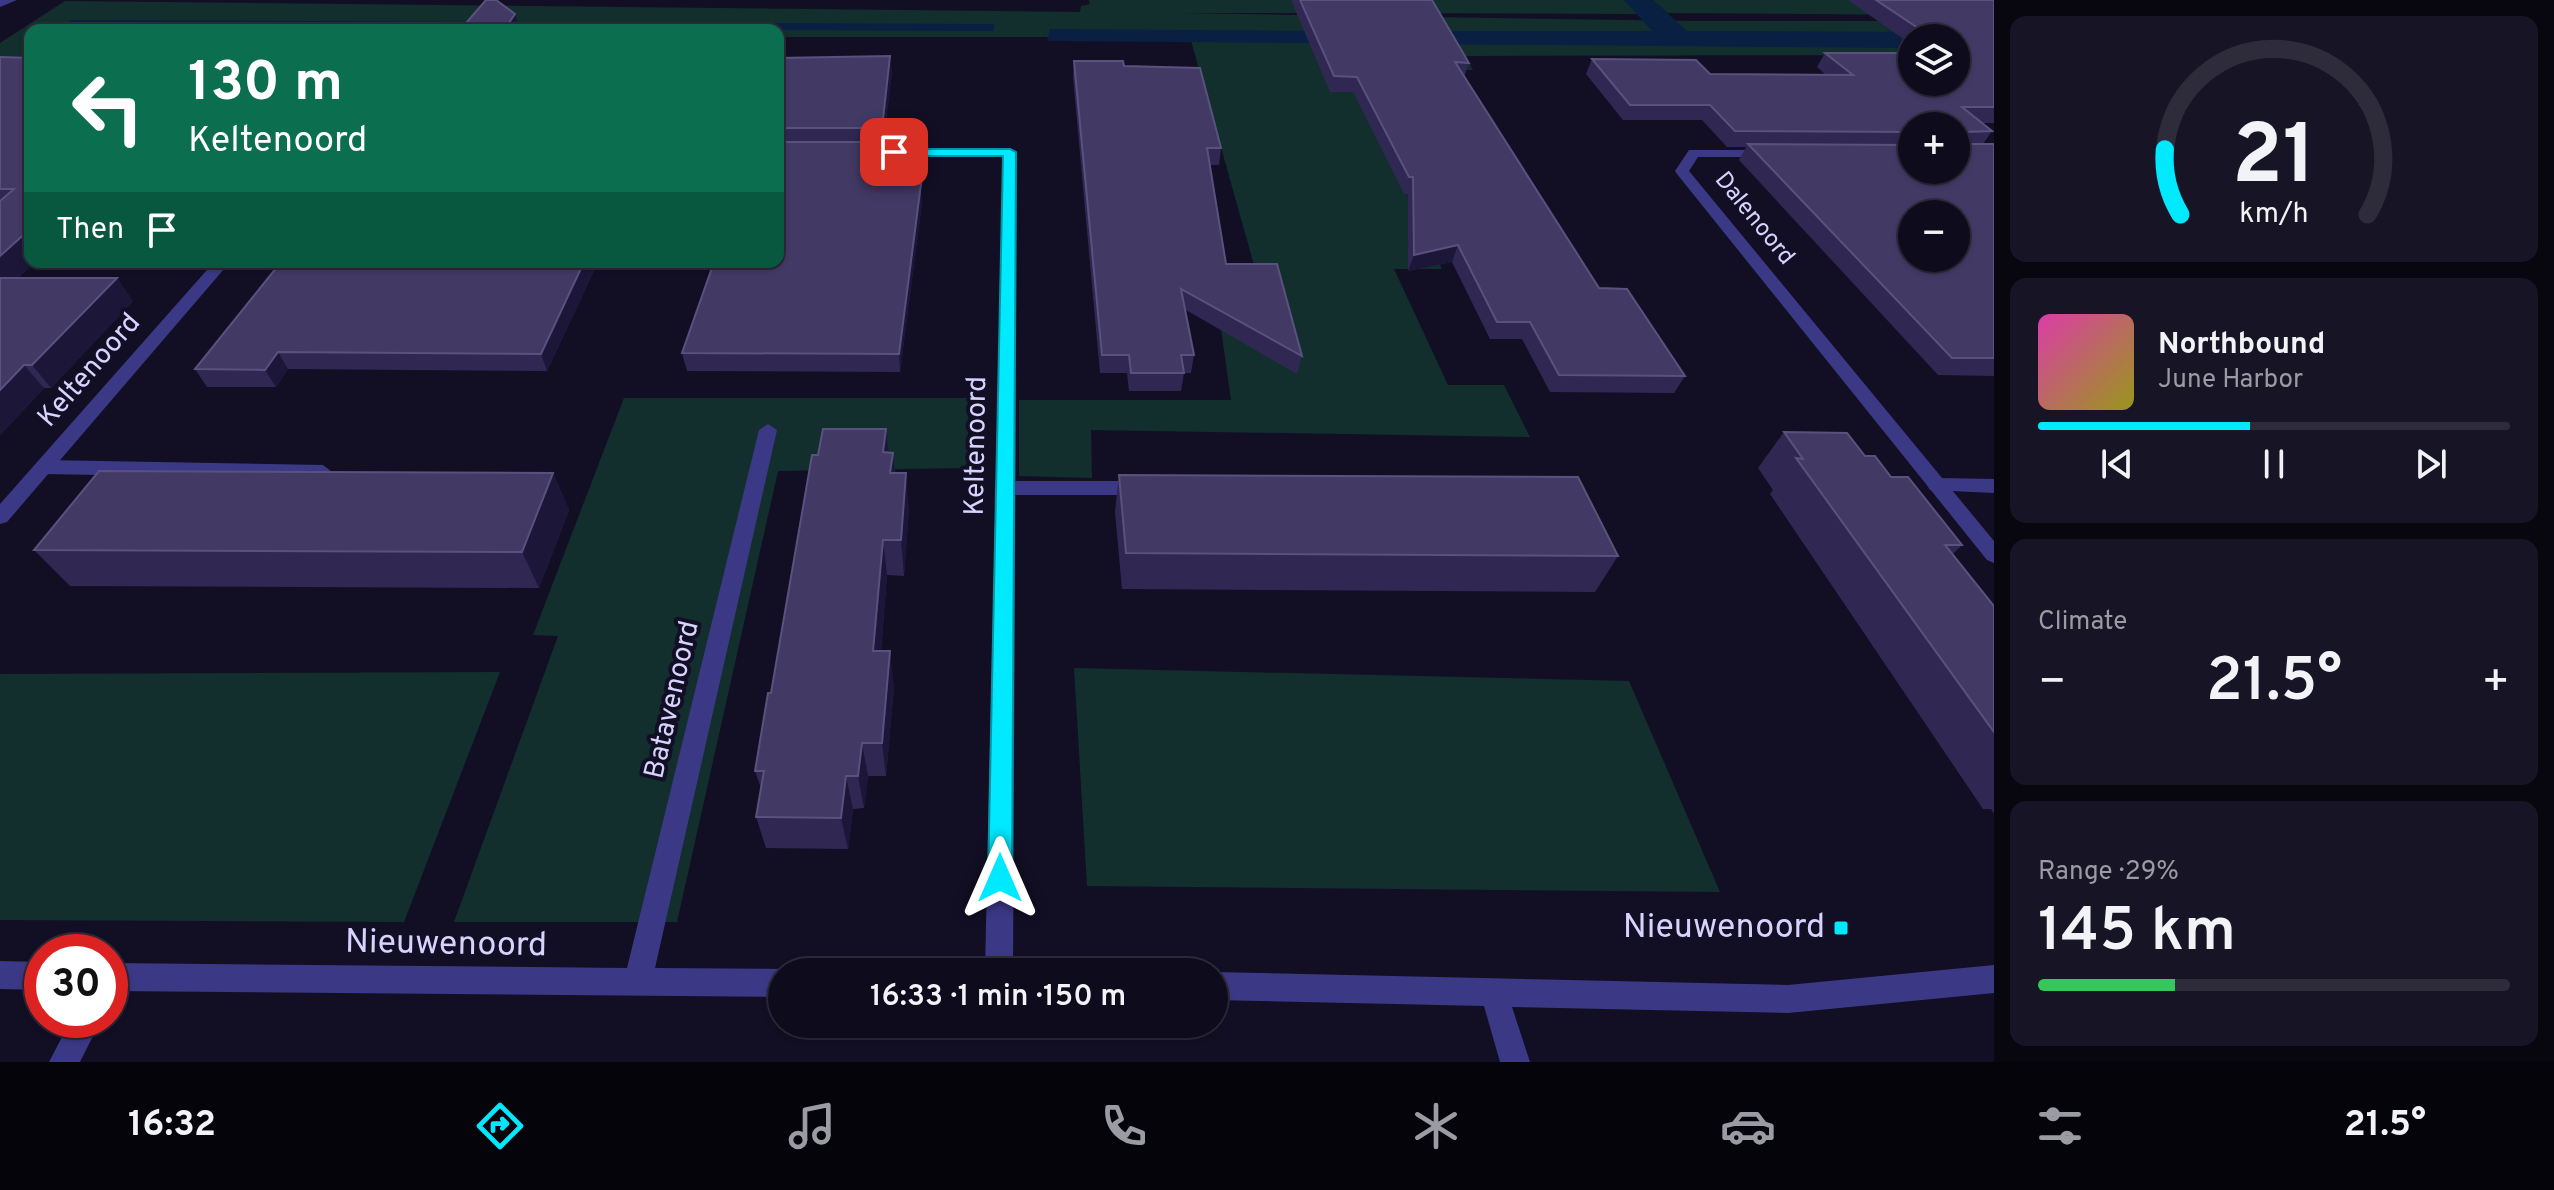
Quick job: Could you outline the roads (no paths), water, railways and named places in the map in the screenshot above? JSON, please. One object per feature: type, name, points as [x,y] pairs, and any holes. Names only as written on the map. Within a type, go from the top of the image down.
[{"type":"street","points":[[0,4],[12,0]]},
{"type":"street","name":"Keltenoord","points":[[840,152],[1010,152],[999,958]]},
{"type":"street","name":"Dalenoord","points":[[1787,153],[1694,153],[1682,171],[1994,555]]},
{"type":"street","name":"Keltenoord","points":[[0,517],[217,268]]},
{"type":"street","name":"Batavenoord","points":[[637,984],[768,430]]},
{"type":"street","points":[[43,467],[340,473]]},
{"type":"street","points":[[1937,485],[1994,486]]},
{"type":"street","points":[[1005,488],[1161,488]]},
{"type":"street","points":[[0,975],[24,976]]},
{"type":"street","name":"Nieuwenoord","points":[[128,977],[768,983]]},
{"type":"street","points":[[1228,986],[1788,999],[1994,979]]},
{"type":"street","points":[[1493,991],[1515,1062]]},
{"type":"street","points":[[64,1062],[77,1038]]},
{"type":"water","points":[[1344,0],[1390,31],[1652,31],[1624,0],[1653,0],[1687,31],[1898,32],[1898,48],[1047,41],[1050,29],[1359,31]]},
{"type":"water","points":[[1933,0],[1994,32],[1970,36],[1970,24],[1944,24]]},
{"type":"water","points":[[72,20],[994,24],[994,31],[784,30],[784,24],[67,24]]},
{"type":"place","name":"Nieuwenoord","points":[[1841,928]]}]
